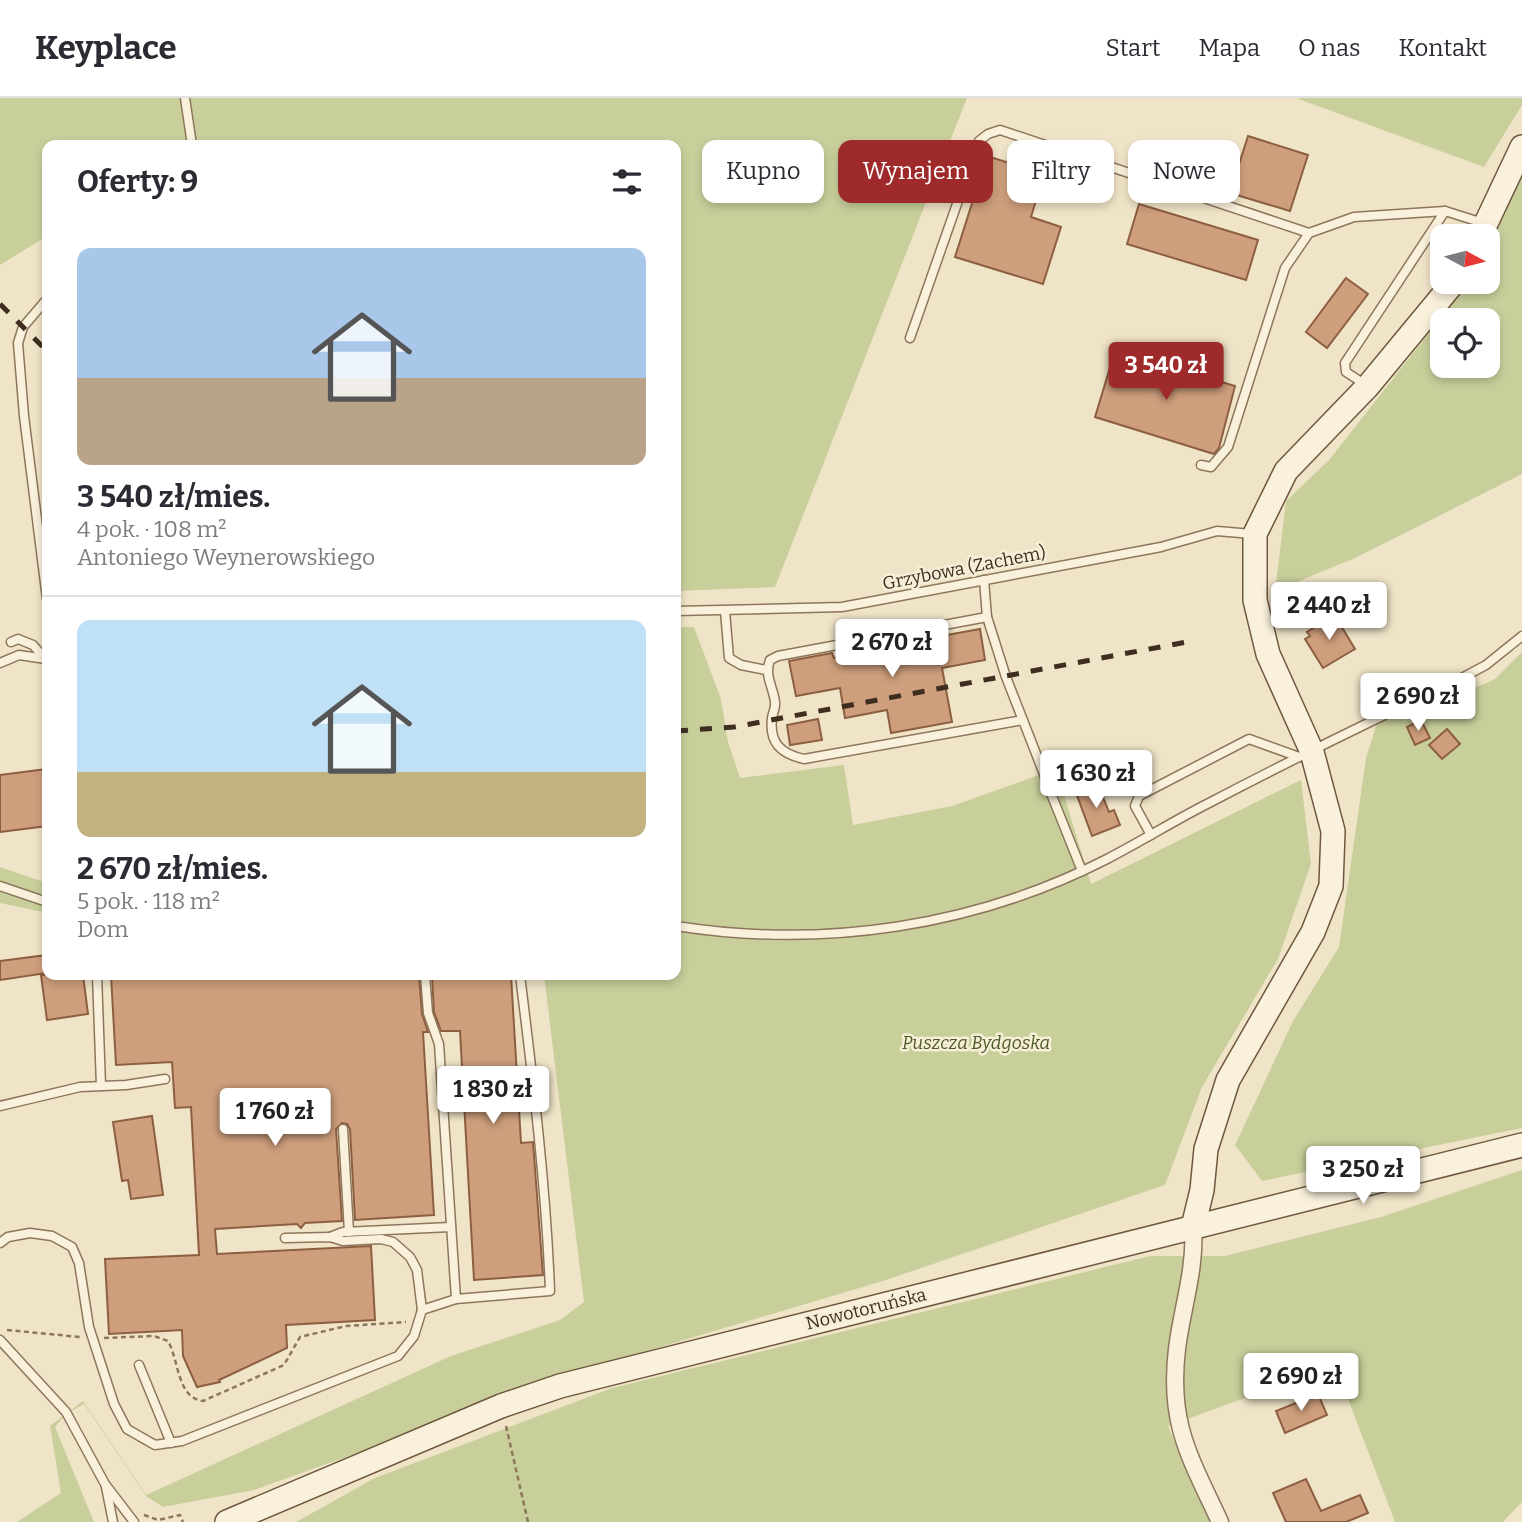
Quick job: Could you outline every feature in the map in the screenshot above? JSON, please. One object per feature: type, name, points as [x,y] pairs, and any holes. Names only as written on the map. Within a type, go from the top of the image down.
[{"type":"main road","points":[[1486,224],[1522,147]]},
{"type":"main road","points":[[1193,1227],[1202,1190],[1206,1149],[1228,1080],[1313,932],[1331,886],[1333,831],[1268,654],[1255,600],[1255,534],[1286,471],[1367,386],[1444,294]]},
{"type":"main road","name":"Nowotoruńska","points":[[227,1522],[501,1406],[626,1368],[1522,1144]]},
{"type":"street","points":[[1193,1227],[1194,1262],[1177,1351],[1174,1384],[1176,1415],[1190,1462],[1220,1522]]},
{"type":"lane","points":[[185,98],[191,140]]},
{"type":"lane","points":[[910,338],[979,141],[988,134],[1000,131],[1309,233]]},
{"type":"lane","points":[[1201,465],[1211,467],[1228,447],[1285,268],[1309,233],[1354,217],[1445,211],[1471,224]]},
{"type":"lane","points":[[1367,386],[1346,372],[1345,363],[1445,211]]},
{"type":"lane","points":[[42,305],[23,327],[18,343],[42,559]]},
{"type":"lane","name":"Grzybowa (Zachem)","points":[[681,611],[842,607],[1161,547],[1217,531],[1255,534]]},
{"type":"lane","points":[[984,580],[987,617],[1023,720],[1082,871]]},
{"type":"lane","points":[[725,611],[729,658],[741,665],[766,670]]},
{"type":"lane","points":[[987,617],[778,656],[770,660],[766,670],[776,704],[772,720],[774,740],[779,751],[804,759],[1023,720]]},
{"type":"lane","points":[[681,926],[767,935],[862,932],[945,918],[1011,900],[1082,871],[1486,665],[1522,636]]},
{"type":"lane","points":[[11,642],[18,639],[33,645],[42,655]]},
{"type":"lane","points":[[0,663],[19,655],[42,659]]},
{"type":"lane","points":[[1151,835],[1135,806],[1139,796],[1249,739],[1305,755]]},
{"type":"lane","points":[[0,886],[42,900]]},
{"type":"lane","points":[[97,980],[101,1086]]},
{"type":"lane","points":[[425,980],[428,1013],[439,1044],[456,1299]]},
{"type":"lane","points":[[422,1310],[456,1299],[550,1291],[545,1189],[521,980]]},
{"type":"lane","points":[[0,1106],[79,1087],[164,1079]]},
{"type":"lane","points":[[343,1129],[349,1232]]},
{"type":"lane","points":[[285,1238],[451,1227]]},
{"type":"lane","points":[[0,1243],[8,1237],[30,1233],[52,1236],[72,1247],[79,1263],[92,1338],[114,1404],[127,1429],[155,1445],[181,1441],[398,1356],[414,1335],[422,1310],[417,1270],[401,1247],[381,1239],[343,1241],[330,1237]]},
{"type":"lane","points":[[0,1340],[66,1412],[105,1484],[134,1522]]},
{"type":"lane","points":[[139,1364],[172,1443]]},
{"type":"lane","points":[[105,1484],[113,1522]]},
{"type":"path","points":[[0,1330],[92,1338],[153,1336],[168,1341],[185,1392],[203,1401],[284,1365],[300,1337],[346,1326],[397,1321],[418,1323]]},
{"type":"path","points":[[501,1406],[528,1522]]},
{"type":"path","points":[[134,1522],[145,1514],[158,1520],[180,1515],[183,1522]]},
{"type":"green space","points":[[0,98],[967,98],[951,140],[838,140],[838,203],[926,203],[775,587],[681,591],[681,140],[42,140],[42,239],[0,265]]},
{"type":"green space","points":[[1296,98],[1522,98],[1522,105],[1484,167]]},
{"type":"green space","points":[[1522,167],[1522,474],[1355,558],[1275,591],[1286,501],[1329,460],[1430,332],[1430,378],[1500,378],[1500,308],[1449,308],[1458,296],[1500,294],[1500,224],[1494,224]]},
{"type":"green space","name":"Puszcza Bydgoska","points":[[681,627],[694,627],[721,699],[728,742],[740,778],[844,765],[853,825],[952,806],[1056,769],[1091,884],[1301,780],[1311,864],[1278,959],[1202,1087],[1165,1185],[883,1281],[620,1359],[254,1490],[163,1507],[146,1496],[84,1404],[66,1414],[55,1427],[94,1522],[17,1522],[61,1493],[50,1426],[83,1401],[146,1495],[451,1356],[560,1320],[584,1302],[545,980],[681,980]]},
{"type":"green space","points":[[1522,652],[1522,1128],[1262,1181],[1235,1145],[1293,1021],[1339,947],[1366,758],[1392,675],[1434,706],[1495,679]]},
{"type":"green space","points":[[0,867],[42,881],[42,912],[0,903]]},
{"type":"green space","points":[[1522,1170],[1522,1502],[1503,1522],[1395,1522],[1335,1365],[1168,1426],[1210,1522],[296,1522],[375,1478],[612,1388],[1150,1256],[1225,1256],[1381,1217]]},
{"type":"building","points":[[1248,136],[1308,155],[1290,211],[1240,196],[1240,161]]},
{"type":"building","points":[[993,158],[1007,162],[1007,203],[1035,203],[1031,217],[1061,227],[1043,284],[955,257],[972,203],[993,203]]},
{"type":"building","points":[[1139,204],[1258,240],[1246,280],[1127,244]]},
{"type":"building","points":[[1346,278],[1368,294],[1327,348],[1306,332]]},
{"type":"building","points":[[1115,351],[1235,386],[1219,448],[1214,454],[1095,417]]},
{"type":"building","points":[[1327,619],[1330,623],[1337,619],[1355,649],[1323,668],[1305,639],[1310,636],[1307,632]]},
{"type":"building","points":[[980,629],[985,660],[942,668],[952,722],[891,733],[887,710],[845,718],[840,688],[796,696],[789,661],[832,653],[834,658],[937,640],[936,637]]},
{"type":"building","points":[[818,719],[822,740],[790,745],[787,725]]},
{"type":"building","points":[[1421,720],[1430,738],[1415,745],[1407,727]]},
{"type":"building","points":[[1447,729],[1460,744],[1442,759],[1429,745]]},
{"type":"building","points":[[42,770],[42,827],[0,832],[0,775]]},
{"type":"building","points":[[1097,782],[1109,812],[1114,810],[1120,825],[1092,836],[1075,790]]},
{"type":"building","points":[[42,956],[42,974],[0,980],[0,961]]},
{"type":"building","points":[[41,975],[42,980],[84,980],[88,1014],[47,1020]]},
{"type":"building","points":[[111,980],[419,980],[422,1014],[428,1032],[423,1032],[434,1215],[355,1220],[350,1129],[347,1124],[342,1123],[336,1129],[342,1221],[305,1223],[301,1228],[297,1224],[215,1229],[217,1254],[371,1246],[375,1320],[286,1325],[287,1348],[219,1380],[220,1382],[197,1387],[183,1356],[182,1330],[109,1334],[105,1259],[199,1255],[191,1107],[175,1108],[172,1062],[116,1065]]},
{"type":"building","points":[[432,980],[511,980],[521,1143],[533,1142],[543,1275],[474,1280],[460,1031],[441,1031],[434,1012]]},
{"type":"building","points":[[152,1116],[163,1195],[131,1199],[128,1180],[122,1181],[113,1122]]},
{"type":"building","points":[[1318,1394],[1327,1415],[1285,1433],[1276,1411]]},
{"type":"building","points":[[1306,1479],[1321,1511],[1360,1495],[1368,1513],[1346,1522],[1286,1522],[1273,1493]]},
{"type":"railway","points":[[0,304],[42,346]]},
{"type":"railway","points":[[681,731],[734,727],[1192,641]]}]
